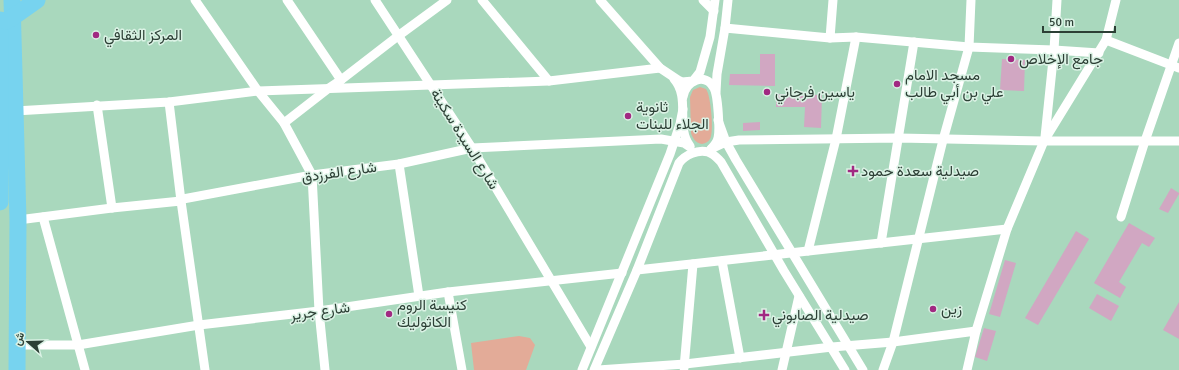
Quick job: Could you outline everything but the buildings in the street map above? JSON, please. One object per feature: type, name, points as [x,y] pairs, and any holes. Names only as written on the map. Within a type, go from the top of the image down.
[{"type":"highway","points":[[0,3],[4,0]]},
{"type":"highway","points":[[0,202],[4,20],[12,0]]},
{"type":"highway","points":[[4,20],[37,0]]},
{"type":"highway","points":[[4,20],[15,111],[18,220],[18,370]]},
{"type":"street","points":[[195,0],[258,91],[284,123],[312,175],[318,311],[325,370]]},
{"type":"street","points":[[287,0],[341,80]]},
{"type":"street","name":"شارع السيدة سكينة","points":[[375,0],[472,148],[591,347]]},
{"type":"street","points":[[284,123],[446,0]]},
{"type":"street","points":[[482,0],[548,81]]},
{"type":"street","points":[[600,0],[660,68],[682,82],[700,79],[706,81],[715,89],[717,96]]},
{"type":"street","points":[[703,0],[714,11]]},
{"type":"street","points":[[690,147],[684,134],[684,90],[700,72],[710,37],[715,0]]},
{"type":"street","points":[[675,140],[696,150],[707,150],[715,144],[718,138],[719,123],[717,74],[728,0]]},
{"type":"street","points":[[830,38],[833,0]]},
{"type":"street","points":[[883,370],[893,342],[943,140],[969,47],[971,0]]},
{"type":"street","points":[[1044,141],[1054,50],[1057,0]]},
{"type":"street","points":[[967,370],[976,331],[1007,229],[1044,141],[1106,40],[1116,0]]},
{"type":"street","points":[[725,28],[830,38],[856,37],[969,47],[1099,53]]},
{"type":"street","points":[[808,251],[836,139],[856,37]]},
{"type":"street","points":[[1106,40],[1175,66]]},
{"type":"street","points":[[881,243],[914,42]]},
{"type":"street","points":[[1121,217],[1145,141],[1175,66],[1179,43]]},
{"type":"street","points":[[15,111],[97,105],[169,102],[258,91],[548,81],[660,68]]},
{"type":"street","points":[[672,77],[681,88],[683,97]]},
{"type":"street","points":[[169,102],[205,370]]},
{"type":"street","points":[[97,105],[112,208]]},
{"type":"street","points":[[582,370],[675,140],[683,109]]},
{"type":"street","points":[[719,123],[727,134],[739,140]]},
{"type":"street","points":[[719,123],[726,142],[736,160],[863,370]]},
{"type":"street","points":[[661,139],[669,137],[676,131],[680,124]]},
{"type":"street","points":[[594,370],[637,270],[679,163],[682,158],[688,155],[707,150],[726,142],[739,140],[899,138],[943,140],[1179,141]]},
{"type":"street","name":"شارع الفرزدق","points":[[18,220],[182,200],[312,175],[400,164],[472,148],[661,139],[675,140]]},
{"type":"street","points":[[707,150],[721,162],[799,296],[845,370]]},
{"type":"street","points":[[400,164],[419,296]]},
{"type":"street","points":[[43,217],[85,370]]},
{"type":"street","points":[[637,270],[1007,229]]},
{"type":"street","points":[[722,260],[740,358]]},
{"type":"street","points":[[684,367],[693,264]]},
{"type":"street","name":"شارع جرير","points":[[17,345],[78,345],[199,325],[318,311],[448,292],[622,273]]},
{"type":"street","points":[[448,292],[462,370]]},
{"type":"street","points":[[782,370],[799,296]]},
{"type":"street","points":[[598,370],[684,367],[786,352],[847,345],[893,342],[976,331]]},
{"type":"shaded area","points":[[700,87],[706,89],[708,93],[712,122],[710,139],[702,144],[695,140],[691,133],[690,97],[693,90]]},
{"type":"shaded area","points":[[519,336],[530,338],[535,345],[526,370],[474,370],[471,343]]},
{"type":"place","name":"المركز الثقافي","points":[[96,35]]},
{"type":"place","name":"جامع الإخلاص","points":[[1011,59]]},
{"type":"place","name":"مسجد الامام علي بن أبي طالب","points":[[897,84]]},
{"type":"place","name":"ياسين فرجاني","points":[[767,92]]},
{"type":"place","name":"ثانوية الجلاء للبنات","points":[[628,116]]},
{"type":"place","name":"صيدلية سعدة حمود","points":[[853,171]]},
{"type":"place","name":"زين","points":[[933,309]]},
{"type":"place","name":"كنيسة الروم الكاثوليك","points":[[389,314]]},
{"type":"place","name":"صيدلية الصابوني","points":[[764,315]]}]
